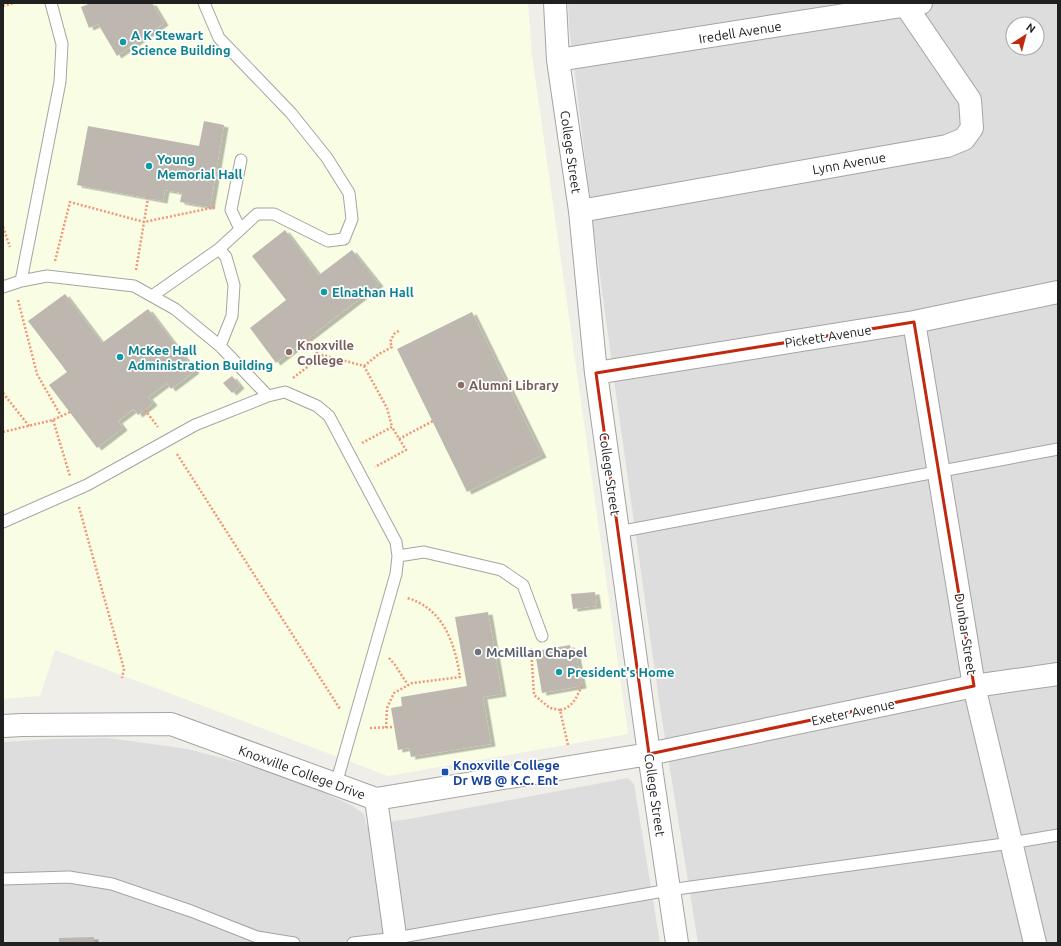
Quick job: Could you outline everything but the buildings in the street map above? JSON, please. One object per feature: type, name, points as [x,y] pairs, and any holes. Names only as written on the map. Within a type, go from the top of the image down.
[{"type":"street","name":"College Street","points":[[555,3],[558,60],[580,211],[596,373],[677,943]]},
{"type":"street","name":"Iredell Avenue","points":[[558,60],[914,5]]},
{"type":"street","name":"Lynn Avenue","points":[[580,211],[947,146],[964,139],[972,128],[970,100],[914,5]]},
{"type":"street","name":"Pickett Avenue","points":[[596,373],[914,322],[1058,292]]},
{"type":"street","name":"Dunbar Street","points":[[914,322],[974,686],[1035,943]]},
{"type":"street","name":"Exeter Avenue","points":[[649,754],[974,686],[1058,674]]},
{"type":"street","name":"Knoxville College Drive","points":[[3,726],[171,724],[376,799],[649,754]]},
{"type":"street","points":[[376,799],[396,940]]},
{"type":"lane","points":[[21,281],[60,82],[62,44],[51,3]]},
{"type":"lane","points":[[152,296],[219,249],[257,214],[274,214],[328,241],[344,239],[352,219],[349,193],[328,158],[291,113],[219,38],[204,3]]},
{"type":"lane","points":[[240,229],[231,210],[241,160]]},
{"type":"lane","points":[[219,249],[226,257],[234,285],[232,316],[220,346]]},
{"type":"lane","points":[[3,287],[21,281],[47,276],[134,286],[175,309],[220,346],[268,396]]},
{"type":"lane","points":[[3,522],[74,491],[196,425],[268,396],[285,392],[317,406],[330,416],[396,542],[398,556],[396,574],[391,593],[336,784]]},
{"type":"lane","points":[[618,532],[1058,449]]},
{"type":"lane","points":[[398,556],[424,552],[502,570],[523,585],[542,636]]},
{"type":"lane","points":[[353,943],[396,940],[669,890],[1011,843],[1058,835]]},
{"type":"lane","points":[[3,879],[69,877],[112,884],[191,911],[257,937],[294,943]]},
{"type":"path","points":[[3,6],[14,3]]},
{"type":"path","points":[[134,286],[148,198]]},
{"type":"path","points":[[52,276],[70,202],[144,222],[232,204]]},
{"type":"path","points":[[21,281],[17,296],[37,374],[61,416]]},
{"type":"path","points":[[364,366],[379,354],[392,347],[390,342],[394,334],[400,330]]},
{"type":"path","points":[[307,339],[320,357]]},
{"type":"path","points":[[285,392],[288,382],[323,355],[364,366],[387,408],[392,427],[406,450],[361,475]]},
{"type":"path","points":[[3,393],[30,426]]},
{"type":"path","points":[[144,410],[168,440],[352,729],[394,727]]},
{"type":"path","points":[[3,432],[53,420],[70,412]]},
{"type":"path","points":[[53,420],[124,669],[122,678]]},
{"type":"path","points":[[399,439],[433,421]]},
{"type":"path","points":[[347,450],[392,427]]},
{"type":"path","points":[[386,728],[388,708],[394,693],[412,683],[460,677],[457,657],[444,625],[433,611],[413,600],[391,593]]},
{"type":"path","points":[[542,636],[530,640],[534,695],[550,708],[560,710],[568,708],[574,701],[582,686]]},
{"type":"path","points":[[376,644],[395,665],[408,685]]},
{"type":"path","points":[[560,710],[572,767]]},
{"type":"highlighted area","points":[[914,322],[974,686],[649,754],[596,373]]},
{"type":"shaded area","name":"Knoxville College","points":[[3,3],[528,3],[532,55],[628,734],[388,776],[55,650],[40,696],[3,699]]},
{"type":"shaded area","points":[[568,3],[1058,3],[1058,943],[698,943],[660,707],[593,224],[569,26]]},
{"type":"shaded area","points":[[108,738],[188,749],[266,770],[307,785],[351,805],[364,814],[366,825],[409,819],[628,778],[634,784],[660,943],[3,943],[3,742]]},
{"type":"place","name":"A K Stewart Science Building","points":[[123,42]]},
{"type":"place","name":"Young Memorial Hall","points":[[149,166]]},
{"type":"place","name":"Elnathan Hall","points":[[324,292]]},
{"type":"place","name":"Knoxville College","points":[[289,352]]},
{"type":"place","name":"McKee Hall Administration Building","points":[[120,357]]},
{"type":"place","name":"Alumni Library","points":[[461,385]]},
{"type":"place","name":"McMillan Chapel","points":[[478,652]]},
{"type":"place","name":"President's Home","points":[[559,672]]},
{"type":"place","name":"Knoxville College Dr WB @ K.C. Ent","points":[[445,772]]}]
